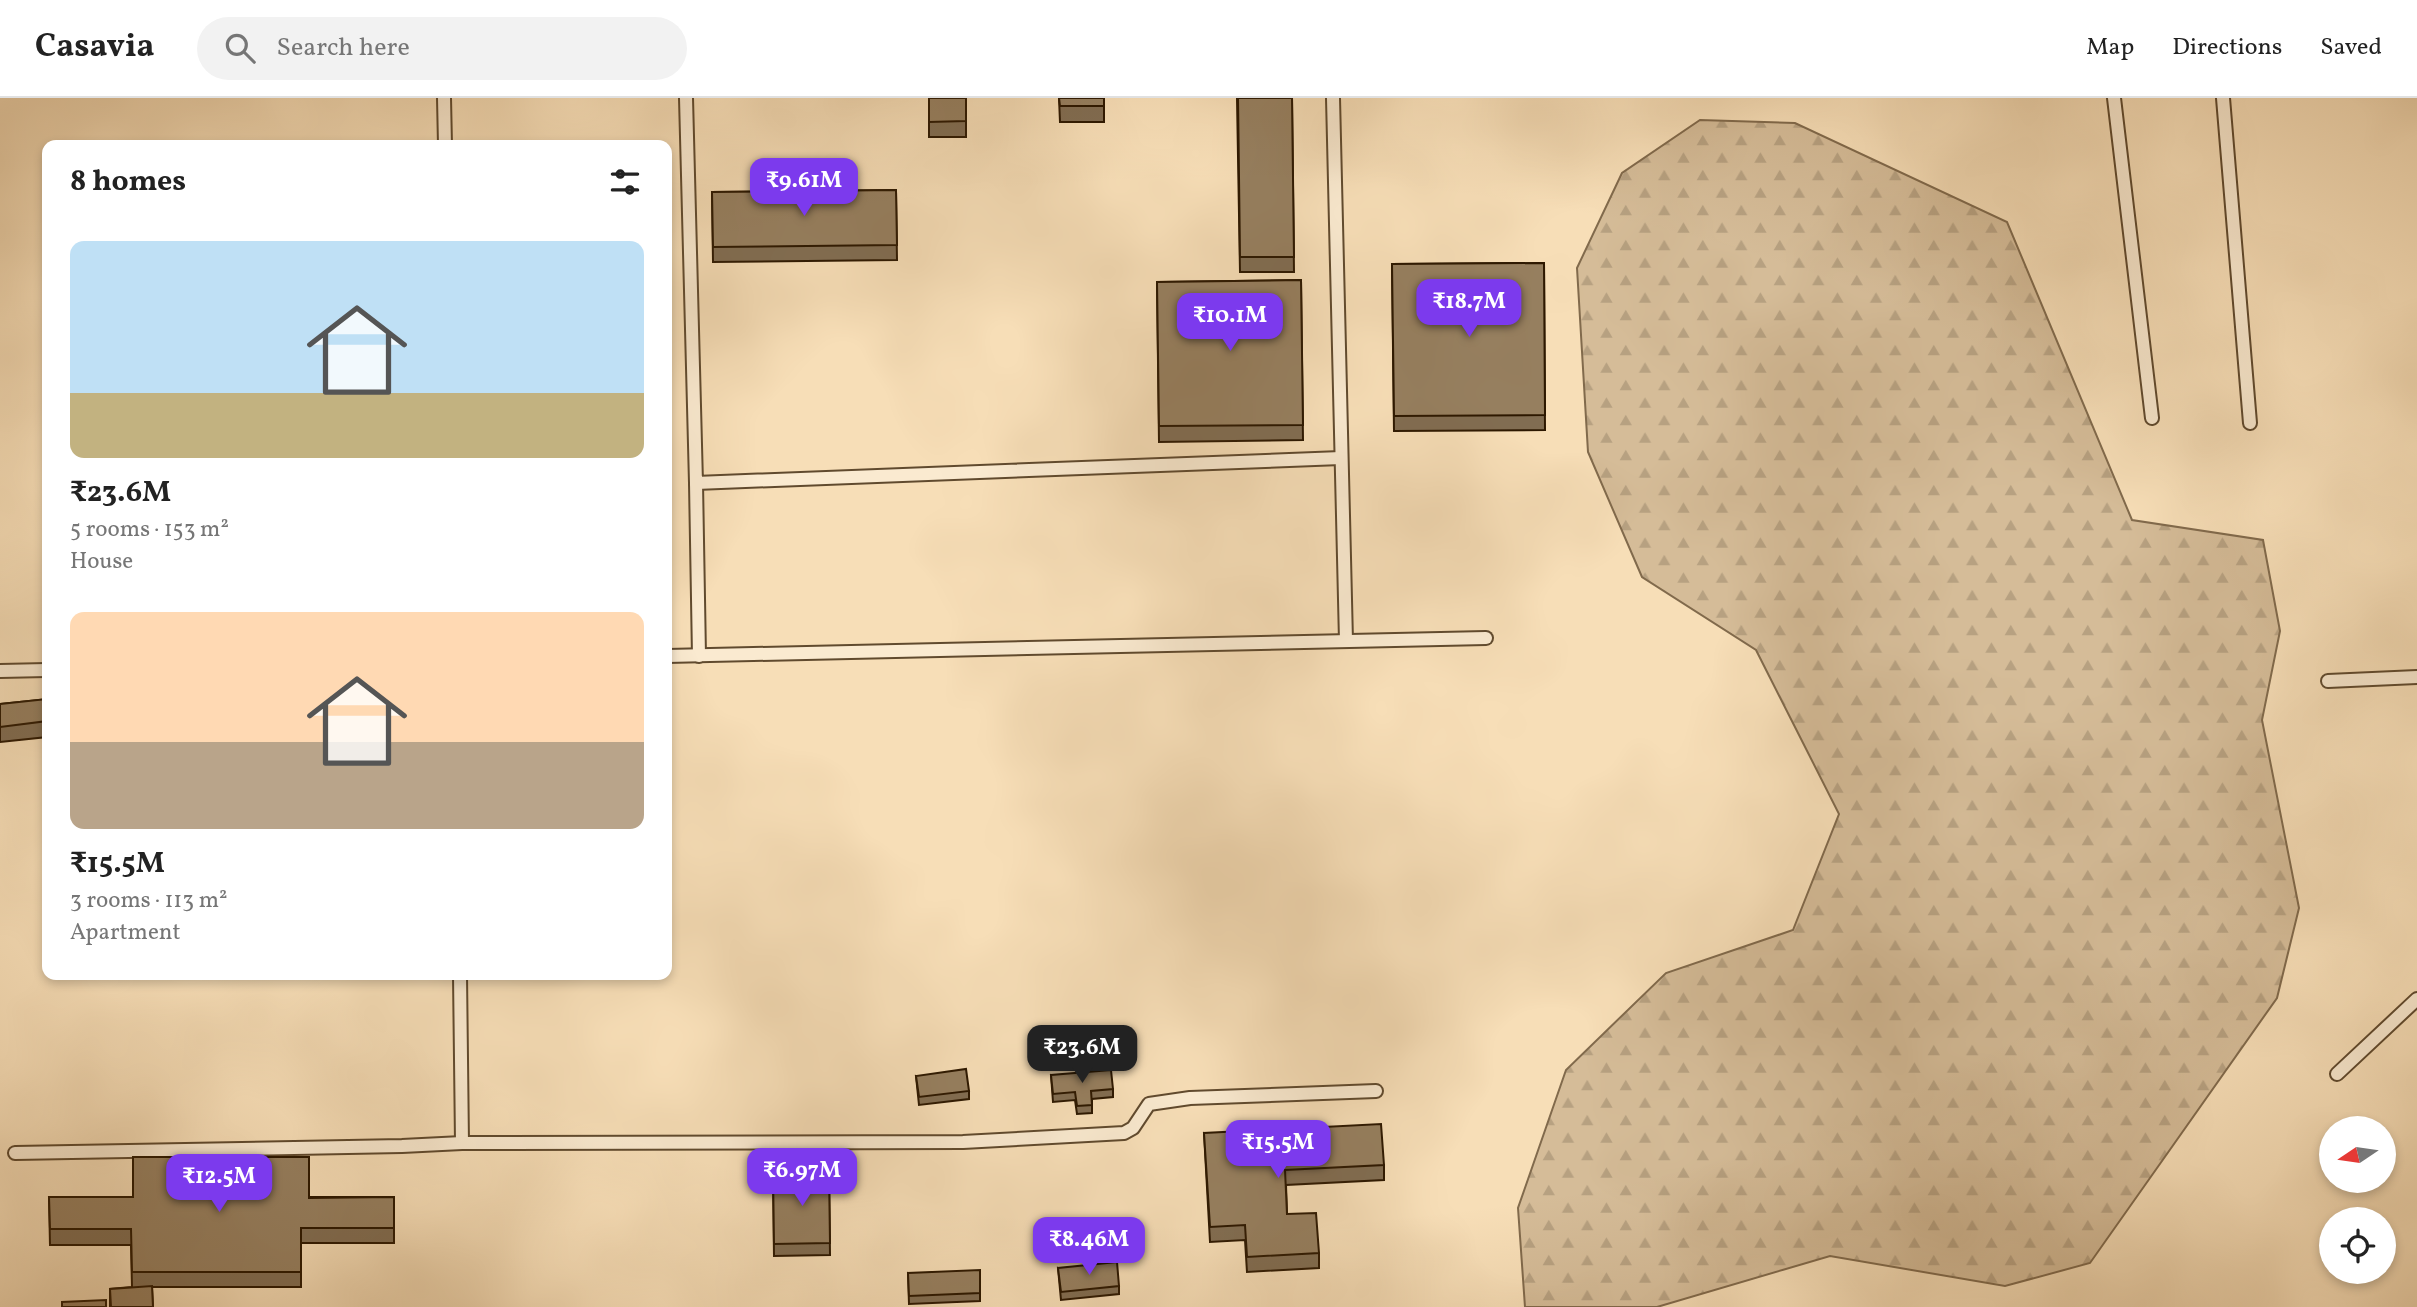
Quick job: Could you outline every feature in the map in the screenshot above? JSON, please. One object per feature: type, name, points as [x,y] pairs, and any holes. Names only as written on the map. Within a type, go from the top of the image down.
[{"type":"lane","points":[[444,98],[445,140]]},
{"type":"lane","points":[[687,98],[699,656]]},
{"type":"lane","points":[[1333,98],[1346,641]]},
{"type":"lane","points":[[2114,98],[2151,418]]},
{"type":"lane","points":[[2223,98],[2250,423]]},
{"type":"lane","points":[[696,483],[1342,458]]},
{"type":"lane","points":[[672,656],[1486,638]]},
{"type":"lane","points":[[0,671],[42,670]]},
{"type":"lane","points":[[2328,681],[2417,677]]},
{"type":"lane","points":[[460,980],[462,1143]]},
{"type":"lane","points":[[2337,1074],[2417,999]]},
{"type":"lane","points":[[15,1153],[462,1143],[963,1142],[1124,1133],[1133,1128],[1149,1104],[1190,1098],[1376,1091]]},
{"type":"green space","points":[[1700,120],[1795,123],[2007,222],[2132,520],[2263,540],[2280,631],[2262,720],[2299,908],[2277,998],[2090,1263],[2005,1286],[1830,1256],[1657,1307],[1525,1307],[1518,1208],[1566,1070],[1666,973],[1793,930],[1839,814],[1756,650],[1642,577],[1588,452],[1577,268],[1622,173]]},
{"type":"building","points":[[929,98],[966,98],[966,121],[929,122]]},
{"type":"building","points":[[1059,98],[1104,98],[1104,106],[1060,106]]},
{"type":"building","points":[[1238,98],[1292,98],[1294,257],[1240,257]]},
{"type":"building","points":[[896,190],[897,245],[713,247],[712,192]]},
{"type":"building","points":[[1544,263],[1545,415],[1394,416],[1392,264]]},
{"type":"building","points":[[1301,280],[1303,425],[1159,426],[1157,282]]},
{"type":"building","points":[[42,700],[42,722],[0,727],[0,704]]},
{"type":"building","points":[[966,1069],[969,1091],[919,1097],[916,1076]]},
{"type":"building","points":[[1111,1070],[1113,1089],[1091,1091],[1092,1105],[1077,1106],[1075,1092],[1053,1094],[1051,1075]]},
{"type":"building","points":[[1381,1124],[1384,1165],[1285,1170],[1287,1214],[1316,1213],[1319,1253],[1247,1257],[1245,1225],[1210,1227],[1204,1133]]},
{"type":"building","points":[[133,1157],[309,1157],[309,1198],[394,1197],[394,1228],[301,1228],[301,1272],[132,1272],[131,1229],[50,1229],[49,1197],[133,1197]]},
{"type":"building","points":[[829,1171],[830,1243],[774,1244],[773,1172]]},
{"type":"building","points":[[1117,1262],[1119,1286],[1061,1292],[1058,1268]]},
{"type":"building","points":[[980,1270],[980,1293],[909,1296],[908,1273]]},
{"type":"building","points":[[152,1286],[153,1307],[111,1307],[110,1289]]},
{"type":"building","points":[[106,1300],[106,1307],[62,1307],[62,1302]]}]
